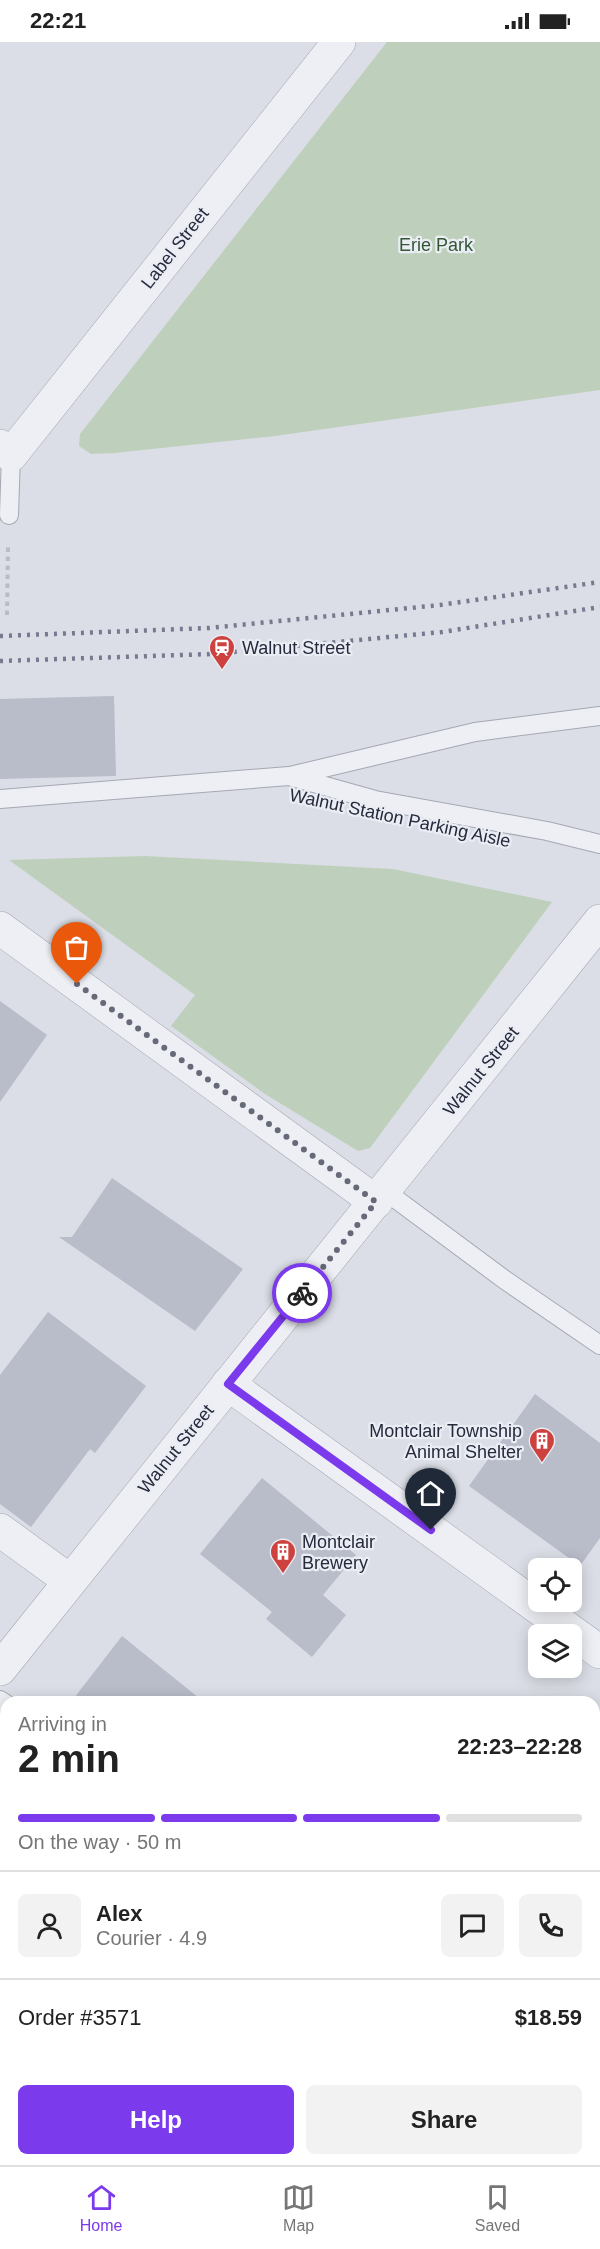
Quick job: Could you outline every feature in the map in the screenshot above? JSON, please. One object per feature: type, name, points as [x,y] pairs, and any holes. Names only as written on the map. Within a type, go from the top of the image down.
[{"type":"street","name":"Label Street","points":[[6,451],[339,42]]},
{"type":"street","name":"Walnut Street","points":[[0,1669],[600,921]]},
{"type":"street","points":[[0,928],[380,1197]]},
{"type":"street","points":[[228,1384],[600,1652]]},
{"type":"street","points":[[0,1530],[70,1581]]},
{"type":"lane","points":[[6,451],[9,515]]},
{"type":"lane","points":[[0,799],[289,776],[474,732],[600,716]]},
{"type":"lane","points":[[289,776],[375,800],[547,831],[600,844]]},
{"type":"lane","points":[[380,1197],[600,1345]]},
{"type":"path","points":[[6,615],[9,515]]},
{"type":"green space","name":"Erie Park","points":[[387,42],[600,42],[600,390],[275,436],[114,453],[91,454],[79,446],[80,434]]},
{"type":"green space","points":[[145,856],[393,869],[552,902],[370,1148],[358,1151],[265,1094],[171,1026],[195,995],[9,860]]},
{"type":"building","points":[[114,696],[116,776],[0,779],[0,699]]},
{"type":"building","points":[[0,1001],[47,1035],[0,1102]]},
{"type":"building","points":[[112,1178],[243,1269],[195,1331],[59,1237],[72,1237]]},
{"type":"building","points":[[48,1312],[146,1386],[95,1453],[90,1449],[31,1527],[0,1504],[0,1375]]},
{"type":"building","name":"Montclair Township Animal Shelter","points":[[535,1394],[600,1443],[600,1538],[582,1563],[582,1558],[569,1558],[469,1486]]},
{"type":"building","name":"Montclair Brewery","points":[[262,1478],[356,1555],[323,1595],[346,1615],[312,1657],[266,1619],[272,1612],[200,1554]]},
{"type":"building","points":[[122,1636],[197,1696],[76,1696]]},
{"type":"railway","points":[[0,636],[209,628],[440,605],[600,582]]},
{"type":"railway","points":[[0,661],[212,654],[442,632],[600,607]]},
{"type":"way so far","points":[[77,984],[376,1202],[302,1293]]},
{"type":"place","name":"Walnut Street","points":[[222,671]]},
{"type":"place","name":"Montclair Township Animal Shelter","points":[[542,1464]]},
{"type":"place","name":"Montclair Brewery","points":[[283,1575]]},
{"type":"route","points":[[302,1293],[228,1384],[431,1530]]}]
